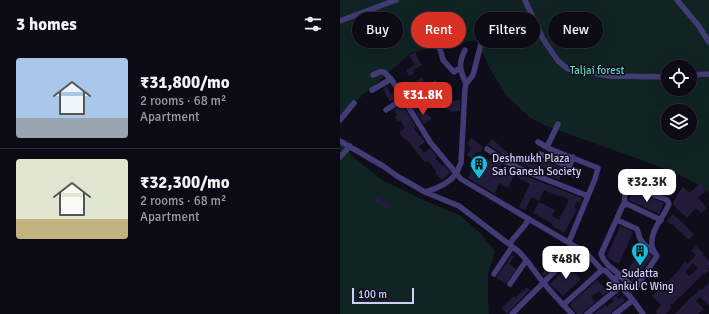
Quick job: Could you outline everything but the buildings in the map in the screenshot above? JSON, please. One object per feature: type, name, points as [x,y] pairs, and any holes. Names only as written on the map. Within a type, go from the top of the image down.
[{"type":"street","points":[[340,21],[396,0]]},
{"type":"street","points":[[525,0],[543,39],[558,61],[568,69],[610,76],[661,76]]},
{"type":"street","points":[[677,0],[698,25],[709,42]]},
{"type":"street","points":[[439,48],[443,60],[454,72],[460,68]]},
{"type":"street","points":[[425,192],[443,185],[456,174],[461,163],[465,89],[466,84],[473,75],[480,48]]},
{"type":"street","points":[[465,50],[461,59],[460,68],[466,84]]},
{"type":"street","points":[[373,74],[384,72],[391,79],[430,142],[461,179],[527,222],[569,242],[576,250],[590,257],[600,272]]},
{"type":"street","points":[[697,75],[709,74]]},
{"type":"street","points":[[372,90],[391,79]]},
{"type":"street","points":[[407,104],[435,84]]},
{"type":"street","points":[[386,110],[404,98]]},
{"type":"street","points":[[340,120],[354,103]]},
{"type":"street","points":[[547,147],[558,124]]},
{"type":"street","points":[[340,141],[425,192],[459,206],[510,246],[518,250],[544,283],[572,314]]},
{"type":"street","points":[[538,142],[598,168],[595,179],[569,242]]},
{"type":"street","points":[[340,157],[350,146]]},
{"type":"street","points":[[487,149],[525,171],[588,196]]},
{"type":"street","points":[[540,154],[569,167],[573,158]]},
{"type":"street","points":[[628,187],[633,187],[667,200],[669,204],[652,234],[652,246],[657,256],[635,287],[618,275],[618,273],[605,263],[602,254],[625,205],[624,196],[628,187]]},
{"type":"street","points":[[625,205],[627,204],[661,220]]},
{"type":"street","points":[[617,220],[637,229],[640,239],[657,256]]},
{"type":"street","points":[[494,274],[510,246],[527,222]]},
{"type":"street","points":[[512,314],[576,250]]},
{"type":"street","points":[[510,284],[526,261]]},
{"type":"street","points":[[563,305],[600,272],[606,271],[615,281],[618,289],[633,300],[643,314]]},
{"type":"street","points":[[615,281],[618,275]]},
{"type":"street","points":[[588,314],[618,289]]},
{"type":"street","points":[[615,314],[633,300]]},
{"type":"green space","name":"Taljai forest","points":[[340,0],[708,0],[709,193],[702,187],[674,172],[544,125],[529,117],[507,96],[490,69],[481,48],[540,48],[540,12],[474,12],[474,41],[466,42],[466,12],[411,12],[411,48],[434,48],[412,52],[340,115]]},
{"type":"green space","points":[[340,139],[354,158],[382,180],[461,216],[478,231],[495,251],[488,274],[489,314],[340,314]]},
{"type":"place","name":"Deshmukh Plaza Sai Ganesh Society","points":[[479,179]]},
{"type":"place","name":"Sudatta Sankul C Wing","points":[[640,266]]}]
